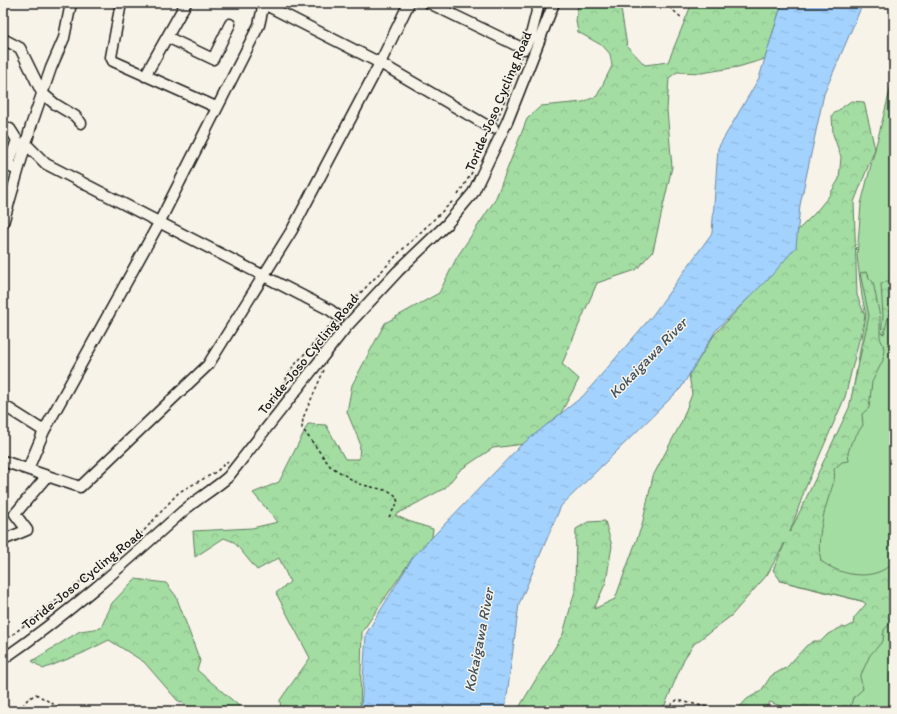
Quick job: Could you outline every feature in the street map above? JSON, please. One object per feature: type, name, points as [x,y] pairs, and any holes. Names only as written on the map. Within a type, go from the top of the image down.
[{"type":"street","points":[[3,223],[42,92],[64,38],[71,3]]},
{"type":"street","points":[[121,3],[111,57],[113,61],[216,107]]},
{"type":"street","points":[[145,76],[186,3]]},
{"type":"street","points":[[28,469],[44,431],[159,223],[216,107],[259,25],[264,3],[380,63],[486,125],[494,128]]},
{"type":"street","points":[[3,461],[80,487],[208,365],[292,230],[380,63],[409,3]]},
{"type":"street","points":[[429,3],[524,49],[531,35],[539,3]]},
{"type":"street","name":"Toride-Joso Cycling Road","points":[[3,659],[76,605],[128,561],[184,510],[213,490],[228,476],[347,326],[398,271],[462,208],[473,193],[495,151],[519,95],[554,3]]},
{"type":"street","points":[[167,37],[213,59],[230,24]]},
{"type":"street","points":[[3,39],[20,48],[42,92],[55,104],[75,116],[81,123]]},
{"type":"street","points":[[3,126],[10,129],[17,140],[8,166],[18,170]]},
{"type":"street","points":[[26,144],[46,164],[330,310],[338,316]]},
{"type":"street","points":[[3,405],[44,431]]},
{"type":"street","points":[[3,540],[27,530],[15,514],[47,476]]},
{"type":"path","points":[[665,3],[683,19]]},
{"type":"path","points":[[494,128],[524,49]]},
{"type":"path","points":[[269,410],[292,368],[338,316],[400,252],[457,197],[475,166]]},
{"type":"path","points":[[326,367],[303,418],[302,428],[330,466],[359,484],[390,491],[396,495],[398,502],[389,517]]},
{"type":"path","points":[[3,642],[139,536],[179,492],[216,472],[233,457]]},
{"type":"path","points":[[19,711],[28,700],[36,694],[65,711]]},
{"type":"path","points":[[668,711],[671,705],[677,700],[723,711]]},
{"type":"green space","points":[[578,3],[617,3],[621,9],[627,46],[645,65],[668,62],[692,3],[782,3],[765,59],[738,67],[702,73],[677,72],[669,78],[667,110],[672,167],[653,251],[636,270],[597,283],[562,364],[579,379],[561,413],[524,444],[493,448],[460,470],[445,488],[395,515],[433,529],[432,537],[413,557],[362,632],[360,711],[281,711],[280,700],[310,658],[276,593],[290,582],[279,558],[257,570],[234,542],[224,538],[195,557],[193,531],[252,528],[278,522],[253,493],[279,482],[308,424],[326,425],[345,459],[359,459],[360,443],[347,412],[352,385],[385,323],[439,293],[457,257],[495,200],[527,119],[541,106],[583,102],[597,96],[612,66],[610,54],[603,46],[578,32],[576,21]]},
{"type":"green space","points":[[894,75],[894,711],[821,711],[869,603],[780,581],[850,408],[866,315],[862,297],[857,256],[861,204]]},
{"type":"green space","points":[[851,101],[864,102],[875,149],[854,202],[857,295],[865,316],[845,397],[805,489],[790,532],[849,408],[869,316],[860,273],[865,272],[868,273],[869,278],[873,282],[880,317],[880,338],[884,347],[883,360],[872,382],[869,408],[862,414],[863,425],[851,443],[848,453],[849,461],[842,462],[834,469],[834,480],[823,520],[819,546],[821,561],[845,573],[863,575],[872,574],[888,567],[894,568],[894,619],[884,630],[883,641],[870,655],[860,677],[863,689],[853,698],[849,711],[793,711],[770,702],[764,711],[736,711],[747,699],[761,691],[771,676],[787,667],[806,646],[814,641],[821,641],[828,634],[842,627],[846,628],[853,624],[854,618],[866,604],[862,601],[781,581],[773,570],[785,543],[767,575],[731,616],[694,644],[684,659],[665,705],[655,711],[517,711],[563,634],[575,591],[576,529],[588,522],[605,521],[612,546],[606,582],[594,609],[615,599],[642,525],[653,476],[681,423],[692,394],[689,375],[714,335],[795,248],[797,231],[829,196],[839,179],[841,157],[833,134],[832,115]]},
{"type":"green space","points":[[894,278],[894,304],[889,313],[884,334],[881,333],[883,316],[881,284]]},
{"type":"green space","points":[[135,579],[166,583],[176,596],[200,661],[197,670],[245,711],[197,711],[177,700],[144,662],[109,640],[83,653],[43,669],[32,661],[80,631],[101,628],[112,603]]},
{"type":"water","name":"Kokaigawa River","points":[[782,3],[863,3],[824,94],[800,205],[796,247],[772,275],[716,330],[681,388],[561,506],[519,604],[505,711],[361,711],[366,634],[413,557],[520,446],[583,396],[652,316],[712,233],[718,148],[759,78]]}]
